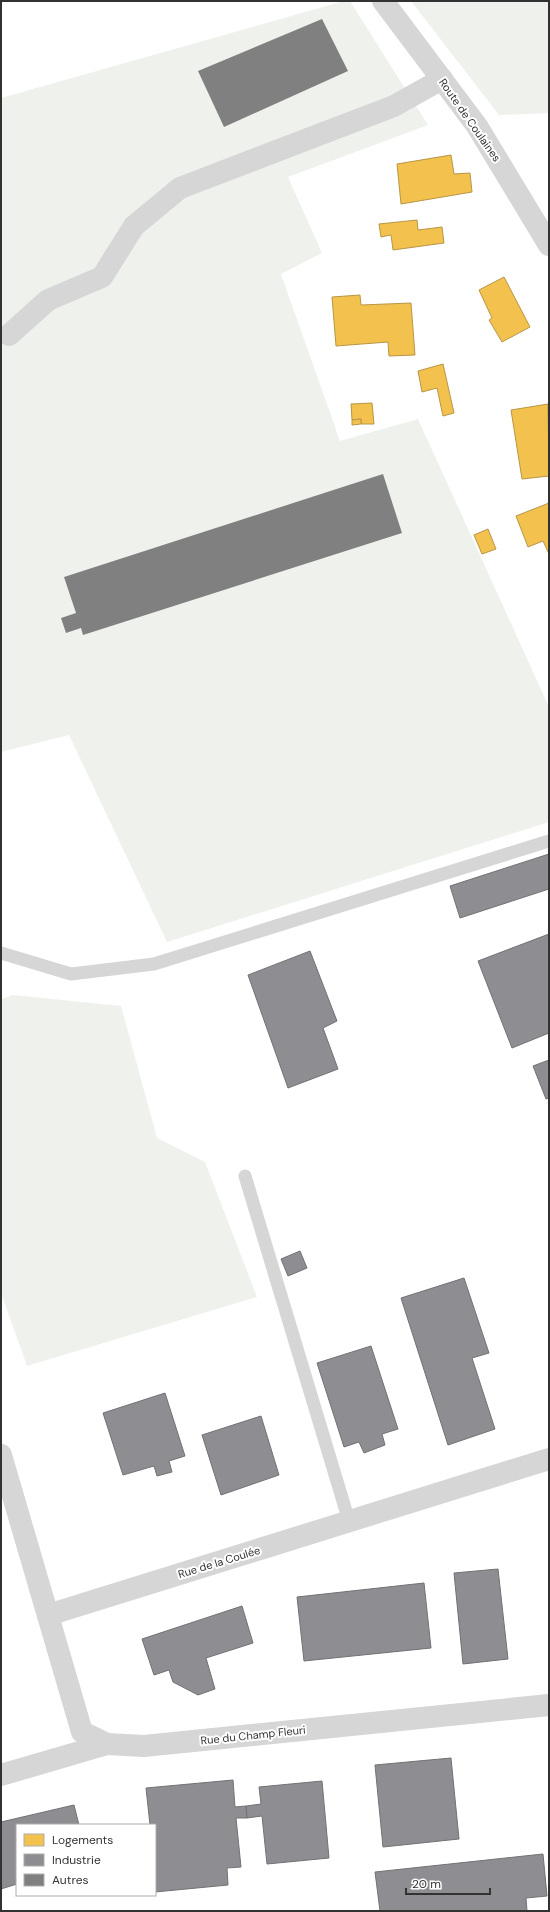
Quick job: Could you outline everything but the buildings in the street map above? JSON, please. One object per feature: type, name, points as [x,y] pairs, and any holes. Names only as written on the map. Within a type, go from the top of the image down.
[{"type":"street","name":"Route de Coulaines","points":[[383,1],[478,126],[549,245]]},
{"type":"street","points":[[8,334],[48,300],[102,277],[134,226],[180,188],[394,106],[442,79]]},
{"type":"street","points":[[1,1455],[48,1615]]},
{"type":"street","name":"Rue de la Coulée","points":[[48,1615],[549,1459]]},
{"type":"street","name":"Rue du Champ Fleuri","points":[[48,1615],[82,1732],[107,1744],[144,1746],[549,1705]]},
{"type":"street","points":[[1,1775],[107,1744]]},
{"type":"lane","points":[[1,953],[71,974],[154,964],[549,841]]},
{"type":"lane","points":[[245,1176],[349,1521]]},
{"type":"shaded area","points":[[344,1],[350,1],[428,125],[288,177],[322,253],[281,274],[340,441],[418,419],[549,707],[549,822],[167,942],[69,735],[1,752],[1,98]]},
{"type":"shaded area","points":[[411,1],[549,1],[549,113],[499,115]]},
{"type":"shaded area","points":[[13,995],[121,1006],[157,1138],[205,1162],[257,1297],[27,1366],[1,1293],[1,999]]}]
